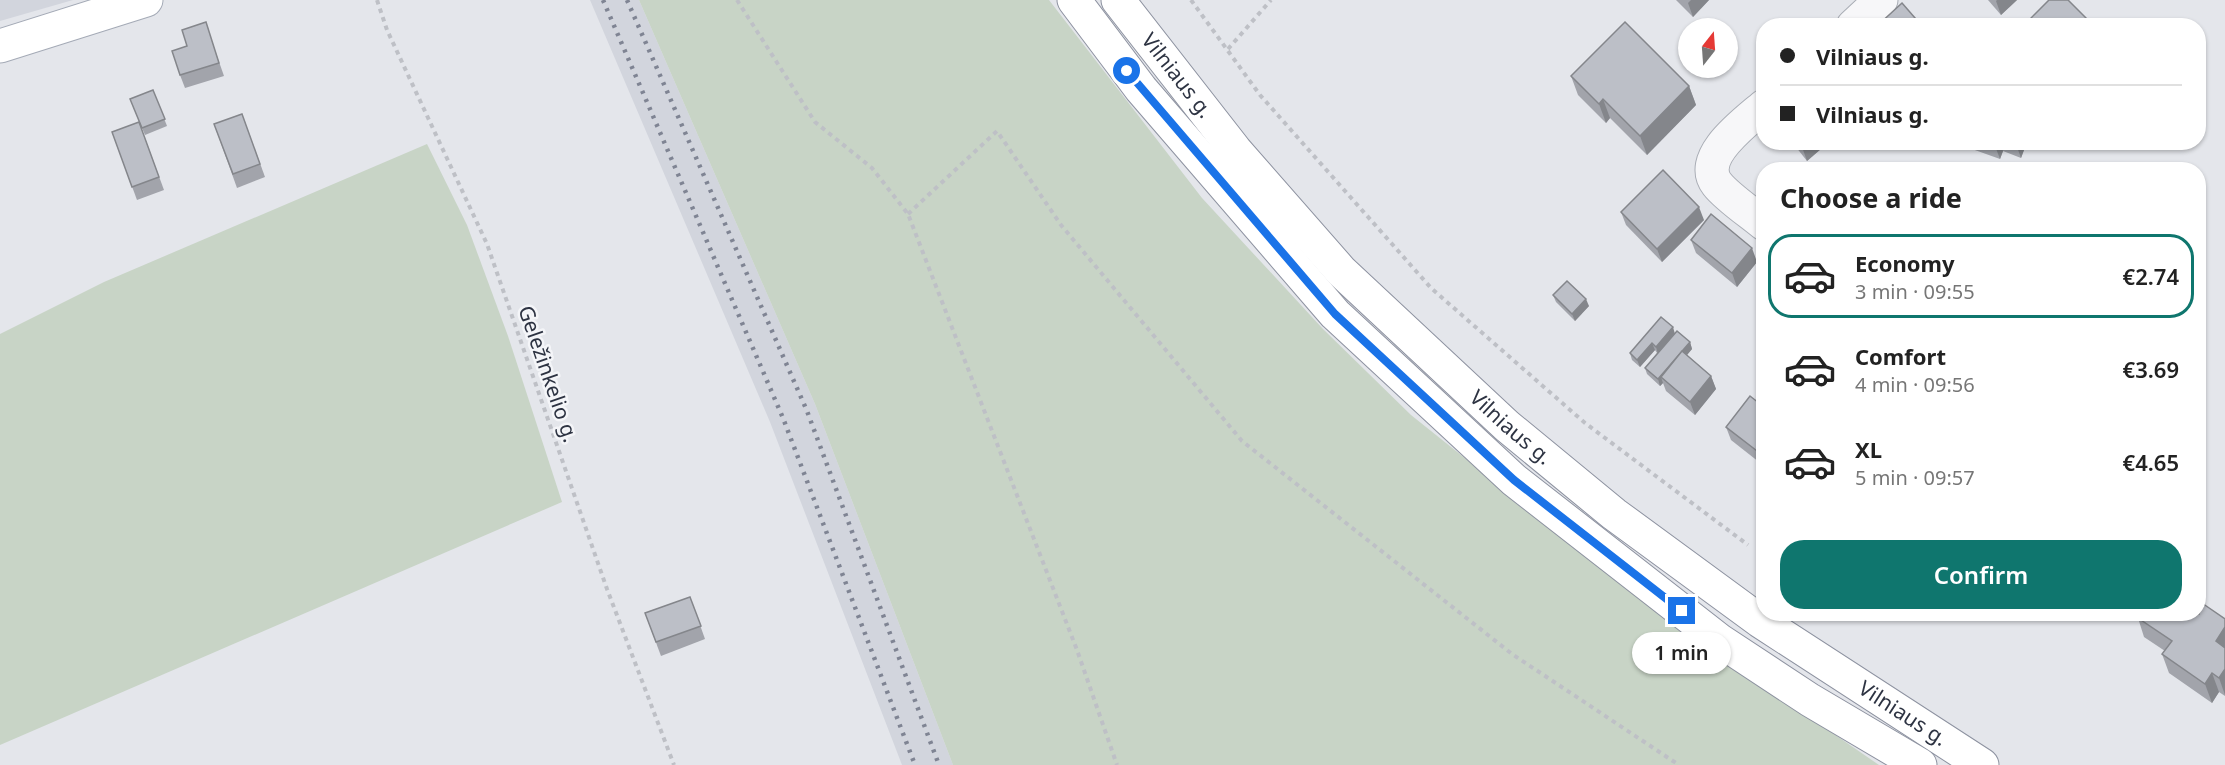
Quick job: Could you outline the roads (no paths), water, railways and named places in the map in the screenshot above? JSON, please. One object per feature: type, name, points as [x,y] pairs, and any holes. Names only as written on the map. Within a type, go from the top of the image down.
[{"type":"main road","points":[[0,46],[146,0]]},
{"type":"main road","name":"Vilniaus g.","points":[[1074,0],[1141,89],[1335,314],[1514,480],[1719,640],[1810,700],[1920,765]]},
{"type":"main road","name":"Vilniaus g.","points":[[1118,0],[1235,150],[1341,271],[1507,426],[1614,514],[1756,618]]},
{"type":"main road","name":"Vilniaus g.","points":[[1760,621],[1982,765]]},
{"type":"street","points":[[1862,18],[1881,0]]},
{"type":"street","points":[[1756,113],[1720,146],[1712,171],[1716,183],[1756,217]]},
{"type":"railway","points":[[603,0],[783,418],[915,765]]},
{"type":"railway","points":[[627,0],[807,411],[939,765]]}]
